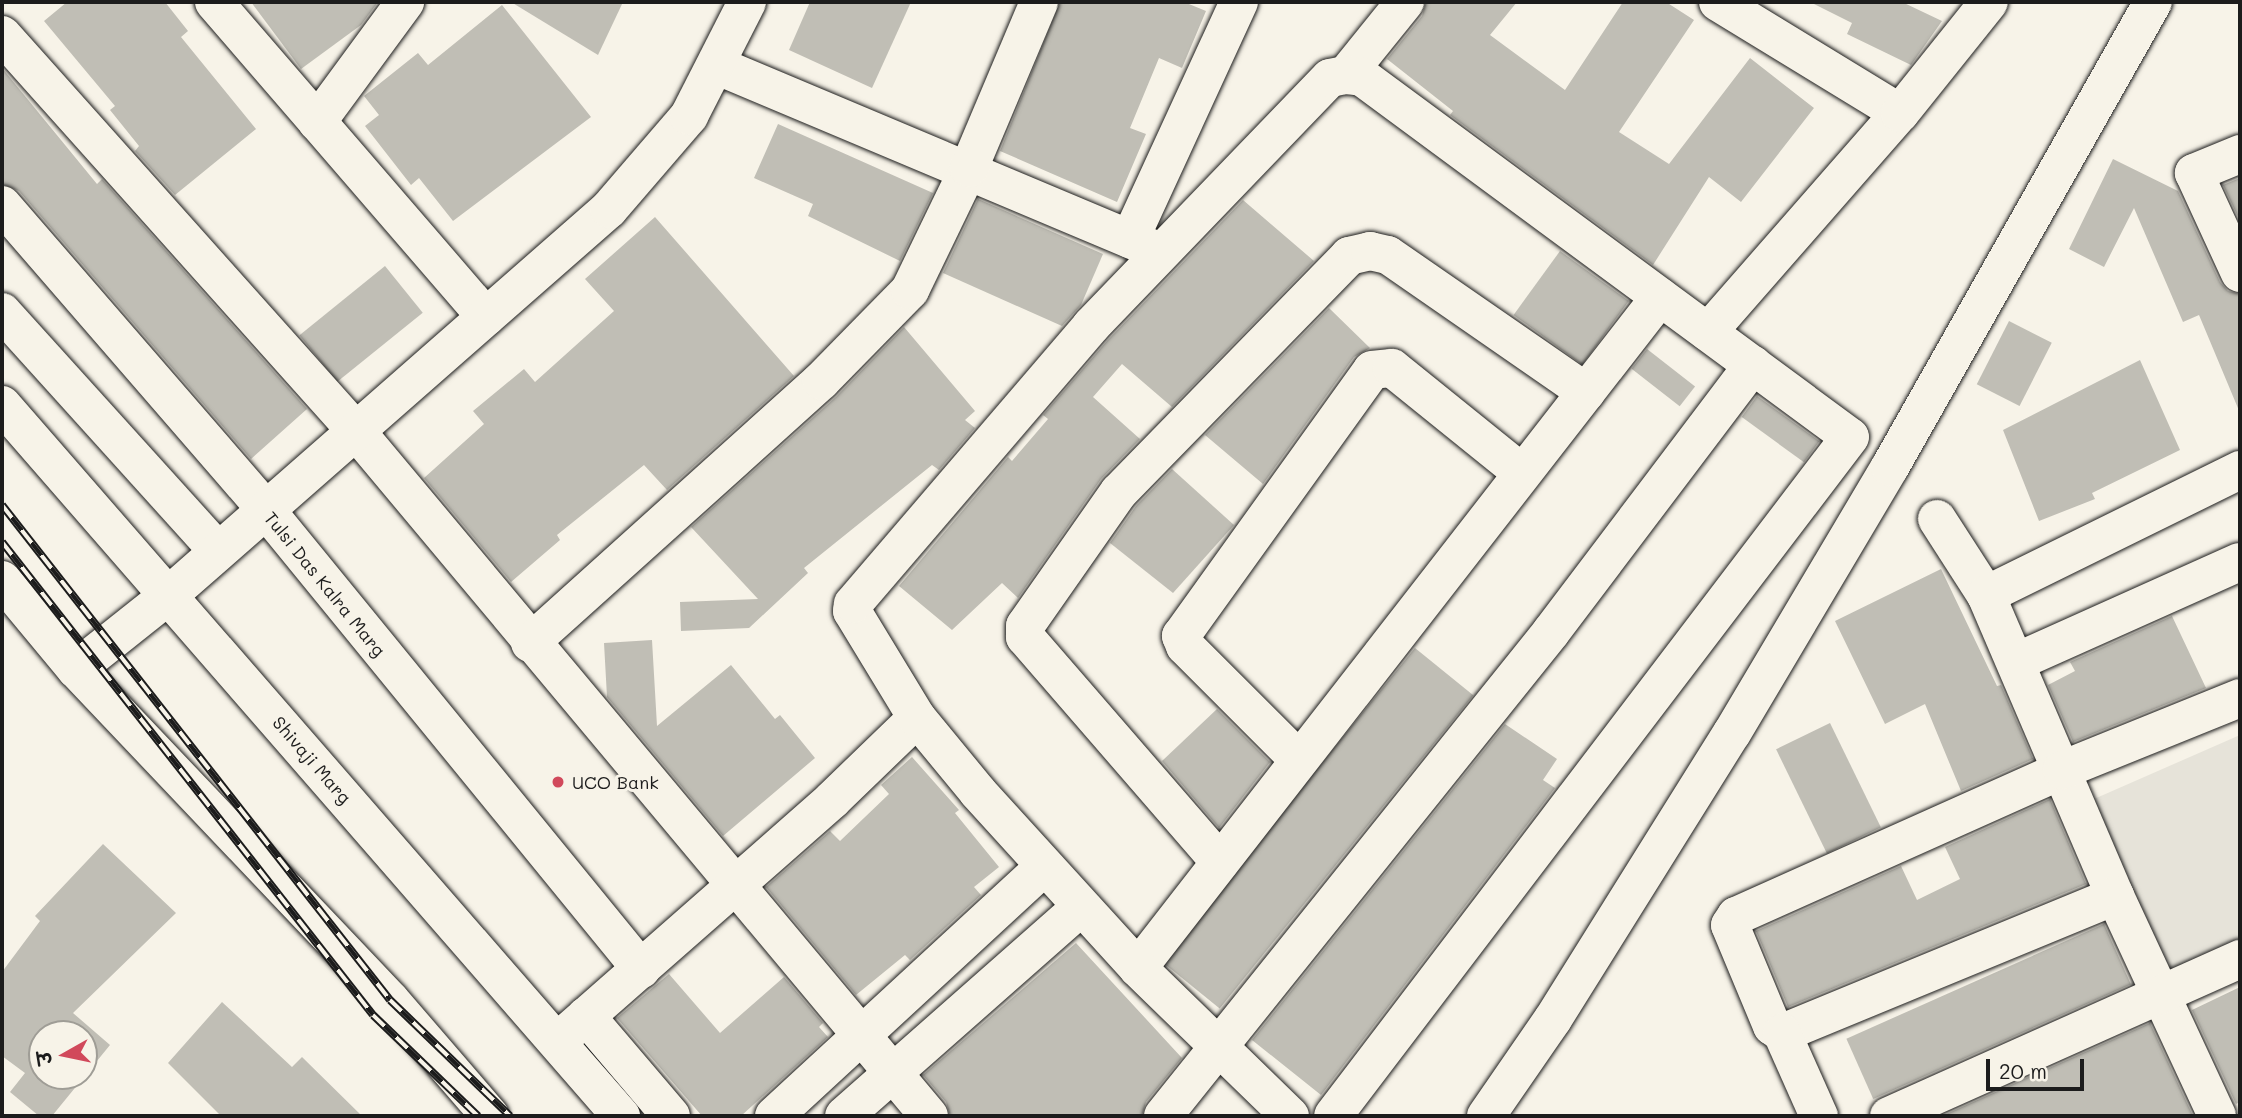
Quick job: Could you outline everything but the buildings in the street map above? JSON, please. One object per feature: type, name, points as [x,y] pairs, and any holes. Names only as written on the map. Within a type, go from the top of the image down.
[{"type":"street","points":[[317,122],[405,2]]},
{"type":"street","points":[[76,669],[169,595],[609,209],[655,160],[689,116],[718,66],[747,2]]},
{"type":"street","points":[[530,643],[821,381],[909,290],[969,168],[1040,2]]},
{"type":"street","points":[[1146,246],[1239,2]]},
{"type":"street","points":[[1346,75],[1405,2]]},
{"type":"street","points":[[1718,2],[1900,113]]},
{"type":"street","points":[[1708,332],[1900,113],[1989,2]]},
{"type":"street","points":[[1486,1116],[1553,1019],[1746,710],[1890,467],[2152,2]]},
{"type":"street","points":[[231,8],[317,122],[486,317]]},
{"type":"street","points":[[2,35],[356,430],[530,643],[929,1116]]},
{"type":"street","points":[[718,66],[969,168],[1146,246]]},
{"type":"street","points":[[1290,1116],[1138,968],[1044,867],[917,718],[853,619],[853,604],[1091,326],[1146,246],[1330,78],[1346,75],[1362,77],[1850,437],[1333,1116]]},
{"type":"street","points":[[2240,154],[2194,173],[2240,272]]},
{"type":"street","name":"Tulsi Das Kalra Marg","points":[[2,205],[266,510],[641,969]]},
{"type":"street","points":[[1220,862],[1025,636],[1025,626],[1119,492],[1349,256],[1370,250],[1388,254],[1586,392]]},
{"type":"street","points":[[1138,968],[1660,297]]},
{"type":"street","points":[[2,312],[218,551]]},
{"type":"street","points":[[1163,1116],[1551,632],[1753,365]]},
{"type":"street","points":[[1299,760],[1185,646],[1181,636],[1372,370],[1392,368],[1522,473]]},
{"type":"street","name":"Shivaji Marg","points":[[2,405],[621,1116]]},
{"type":"street","points":[[1986,595],[2240,470]]},
{"type":"street","points":[[1937,519],[1986,595],[2115,896],[2217,1116]]},
{"type":"street","points":[[2016,662],[2240,562]]},
{"type":"street","points":[[2,580],[76,669],[390,1000],[490,1116]]},
{"type":"street","points":[[1819,1116],[1782,1032],[1772,1026],[1731,932],[1732,919],[2062,770],[2240,698]]},
{"type":"street","points":[[558,1041],[734,886],[917,718]]},
{"type":"street","points":[[775,1116],[1044,867]]},
{"type":"street","points":[[1782,1032],[2115,896]]},
{"type":"street","points":[[844,1116],[1081,907]]},
{"type":"street","points":[[1889,1116],[2240,959]]},
{"type":"street","points":[[586,1016],[671,1116]]},
{"type":"shaded area","points":[[2240,735],[2240,949],[2172,979],[2094,799]]},
{"type":"railway","points":[[2,505],[390,1000],[510,1116]]},
{"type":"railway","points":[[2,542],[373,1015],[478,1116]]},
{"type":"place","name":"UCO Bank","points":[[558,782]]}]
